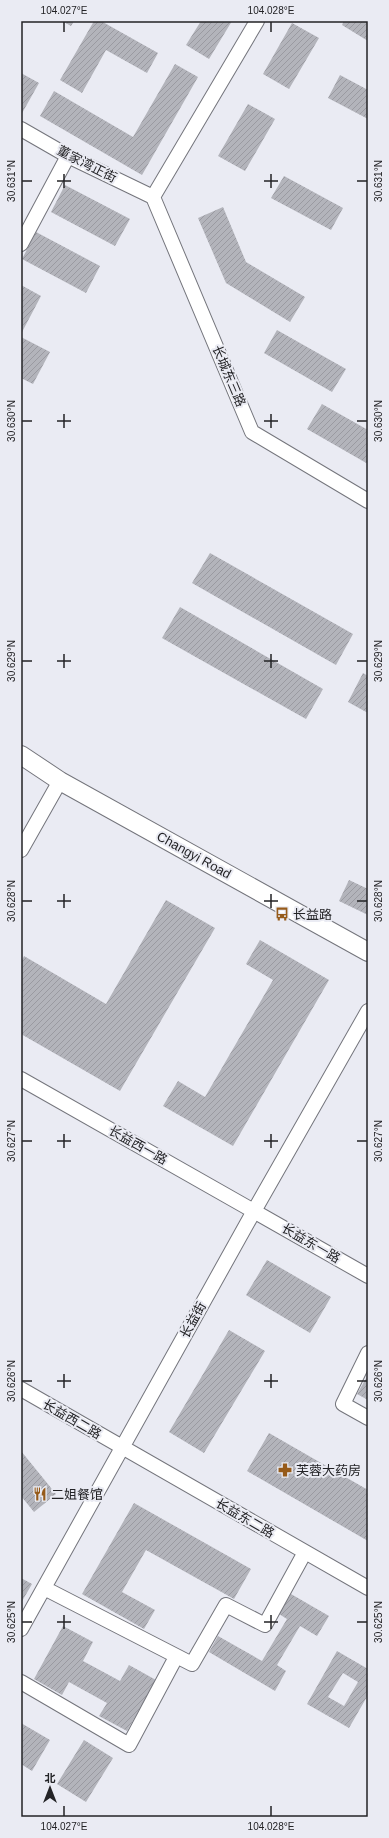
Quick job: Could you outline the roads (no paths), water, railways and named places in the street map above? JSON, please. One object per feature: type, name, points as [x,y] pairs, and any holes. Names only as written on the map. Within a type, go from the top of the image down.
[{"type":"main road","name":"Changyi Road","points":[[21,755],[60,781],[368,952]]},
{"type":"street","points":[[153,197],[257,21]]},
{"type":"street","name":"董家湾正街","points":[[21,129],[68,156],[153,197]]},
{"type":"street","points":[[21,244],[68,156]]},
{"type":"street","name":"长城东三路","points":[[153,197],[252,432],[368,501]]},
{"type":"street","points":[[21,850],[60,781]]},
{"type":"street","name":"长益街","points":[[21,1629],[254,1210],[368,1011]]},
{"type":"street","name":"长益西一路","points":[[21,1079],[254,1210]]},
{"type":"street","name":"长益东一路","points":[[254,1210],[368,1276]]},
{"type":"street","points":[[368,1353],[343,1404],[368,1418]]},
{"type":"street","name":"长益西二路","points":[[21,1390],[122,1448]]},
{"type":"street","name":"长益东二路","points":[[122,1448],[368,1588]]},
{"type":"street","points":[[44,1588],[192,1664],[226,1605],[265,1625],[305,1552]]},
{"type":"street","points":[[21,1682],[129,1745],[176,1657]]},
{"type":"place","name":"长益路","points":[[282,914]]},
{"type":"place","name":"芙蓉大药房","points":[[285,1470]]},
{"type":"place","name":"二姐餐馆","points":[[40,1494]]}]
